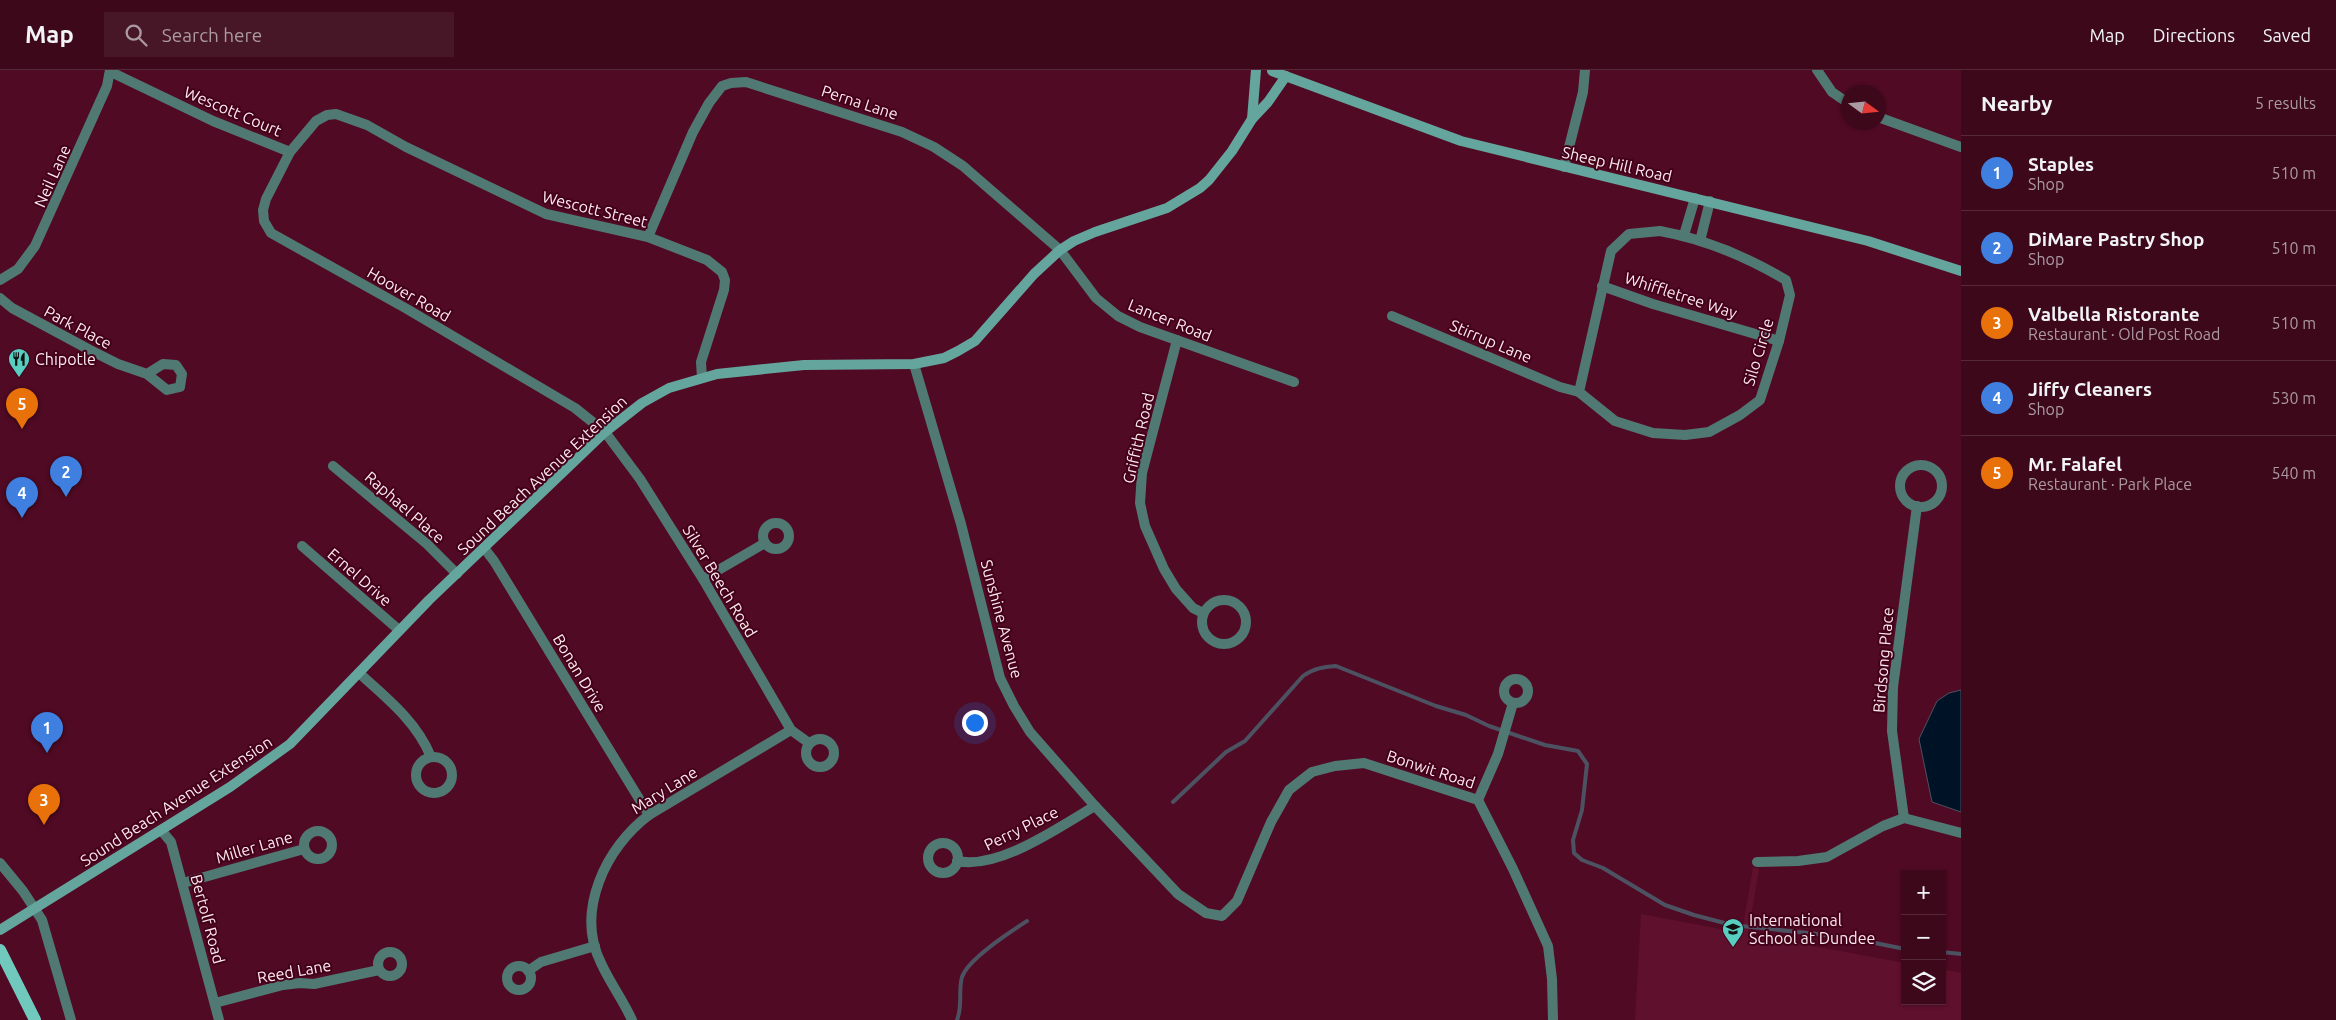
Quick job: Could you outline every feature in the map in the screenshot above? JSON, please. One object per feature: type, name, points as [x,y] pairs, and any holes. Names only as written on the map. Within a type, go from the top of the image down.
[{"type":"main road","points":[[0,950],[35,1020]]},
{"type":"street","name":"Sound Beach Avenue Extension","points":[[1252,119],[1256,70]]},
{"type":"street","name":"Sheep Hill Road","points":[[1271,70],[1461,141],[1868,241],[1961,271]]},
{"type":"street","points":[[1564,167],[1582,92],[1585,70]]},
{"type":"street","points":[[1816,70],[1832,92],[1841,98]]},
{"type":"street","name":"Wescott Court","points":[[110,71],[213,121],[290,152]]},
{"type":"street","name":"Neil Lane","points":[[0,280],[18,269],[35,246],[108,86],[110,71]]},
{"type":"street","name":"Sound Beach Avenue Extension","points":[[0,930],[230,788],[281,752],[317,719],[399,630],[605,432],[642,403],[656,395],[702,378],[749,370],[804,365],[914,364],[944,358],[975,341],[1034,274],[1060,250],[1074,241],[1095,232],[1150,214],[1181,201],[1209,180],[1232,151],[1252,119],[1268,102],[1286,76]]},
{"type":"street","name":"Perna Lane","points":[[648,237],[693,132],[712,98],[722,86],[746,82],[902,132],[934,147],[964,166],[1060,250]]},
{"type":"street","name":"Wescott Street","points":[[290,152],[316,121],[327,115],[348,116],[546,214],[648,237],[707,260],[722,272],[725,280],[724,290],[701,362],[702,378]]},
{"type":"street","points":[[1886,120],[1961,147]]},
{"type":"street","name":"Hoover Road","points":[[290,152],[264,205],[264,221],[272,233],[407,309],[575,408],[605,432]]},
{"type":"street","points":[[1684,235],[1695,198]]},
{"type":"street","points":[[1700,241],[1710,201]]},
{"type":"street","name":"Silo Circle","points":[[1660,231],[1684,235],[1700,241],[1756,262],[1786,280],[1790,295],[1779,341],[1760,400],[1740,415],[1709,432],[1685,435],[1653,433],[1615,421],[1579,392],[1611,251],[1629,234],[1660,231]]},
{"type":"street","name":"Lancer Road","points":[[1060,250],[1096,298],[1118,316],[1140,327],[1294,382]]},
{"type":"street","name":"Whiffletree Way","points":[[1602,286],[1652,304],[1779,341]]},
{"type":"street","name":"Park Place","points":[[0,298],[12,308],[90,350],[118,364],[147,374]]},
{"type":"street","name":"Stirrup Lane","points":[[1392,316],[1560,387],[1579,392]]},
{"type":"street","name":"Griffith Road","points":[[1177,340],[1142,473],[1140,503],[1145,526],[1164,569],[1176,589],[1193,608],[1204,613]]},
{"type":"street","name":"Sunshine Avenue","points":[[914,364],[961,524],[1000,678],[1030,732],[1095,806],[1178,894],[1206,913],[1222,916]]},
{"type":"street","name":"Silver Beech Road","points":[[605,432],[640,479],[703,579],[791,730],[809,743]]},
{"type":"street","name":"Raphael Place","points":[[333,466],[427,544],[457,574]]},
{"type":"street","points":[[1928,466],[1940,476],[1941,491],[1932,504],[1916,506],[1904,497],[1901,482],[1904,475],[1912,467],[1928,466]]},
{"type":"street","name":"Birdsong Place","points":[[1904,818],[1892,731],[1893,687],[1916,506]]},
{"type":"street","points":[[703,579],[765,543]]},
{"type":"street","name":"Ernel Drive","points":[[302,546],[399,630]]},
{"type":"street","name":"Bonan Drive","points":[[484,548],[494,561],[649,815]]},
{"type":"street","points":[[1227,600],[1235,603],[1245,616],[1243,632],[1231,643],[1214,642],[1203,630],[1204,613],[1215,602],[1227,600]]},
{"type":"street","points":[[359,673],[414,726],[425,742],[431,757]]},
{"type":"street","points":[[1478,800],[1505,731],[1513,703]]},
{"type":"street","name":"Mary Lane","points":[[632,1020],[600,963],[595,946],[593,906],[602,873],[611,856],[634,826],[649,815],[791,730]]},
{"type":"street","name":"Bonwit Road","points":[[1222,916],[1237,901],[1271,822],[1289,790],[1312,772],[1335,766],[1364,763],[1478,800],[1513,868],[1548,946],[1552,978],[1553,1020]]},
{"type":"street","name":"Perry Place","points":[[957,861],[976,864],[1007,855],[1095,806]]},
{"type":"street","points":[[1757,862],[1798,861],[1827,857],[1883,826],[1904,818],[1961,833]]},
{"type":"street","name":"Bertolf Road","points":[[161,830],[171,842],[219,1020]]},
{"type":"street","name":"Miller Lane","points":[[183,883],[304,849]]},
{"type":"street","points":[[0,863],[35,908],[48,937],[71,1020]]},
{"type":"street","points":[[528,971],[540,962],[595,946]]},
{"type":"street","name":"Reed Lane","points":[[215,1003],[283,985],[314,984],[379,970]]},
{"type":"shaded area","name":"International School at Dundee","points":[[1753,867],[1759,869],[1748,934],[1901,962],[1901,1005],[1946,1005],[1946,970],[1961,973],[1961,1020],[1635,1020],[1641,914],[1742,933]]},
{"type":"water","points":[[1961,690],[1961,812],[1932,802],[1919,739],[1937,701],[1949,693]]},
{"type":"waterway","points":[[1173,802],[1226,752],[1245,741],[1303,676],[1323,667],[1336,666],[1436,706],[1466,715],[1489,726],[1545,745],[1578,751],[1587,764],[1582,810],[1573,840],[1574,853],[1582,860],[1603,868],[1665,905],[1732,925],[1845,937],[1901,948]]},
{"type":"waterway","points":[[957,1020],[960,1009],[961,982],[966,970],[990,946],[1027,921]]},
{"type":"waterway","points":[[1946,952],[1961,954]]},
{"type":"place","name":"Chipotle","points":[[19,378]]},
{"type":"place","name":"Mr. Falafel","points":[[22,429]]},
{"type":"place","name":"DiMare Pastry Shop","points":[[66,497]]},
{"type":"place","name":"Jiffy Cleaners","points":[[22,518]]},
{"type":"place","name":"Staples","points":[[47,753]]},
{"type":"place","name":"Valbella Ristorante","points":[[44,825]]},
{"type":"place","name":"International School at Dundee","points":[[1733,948]]}]
